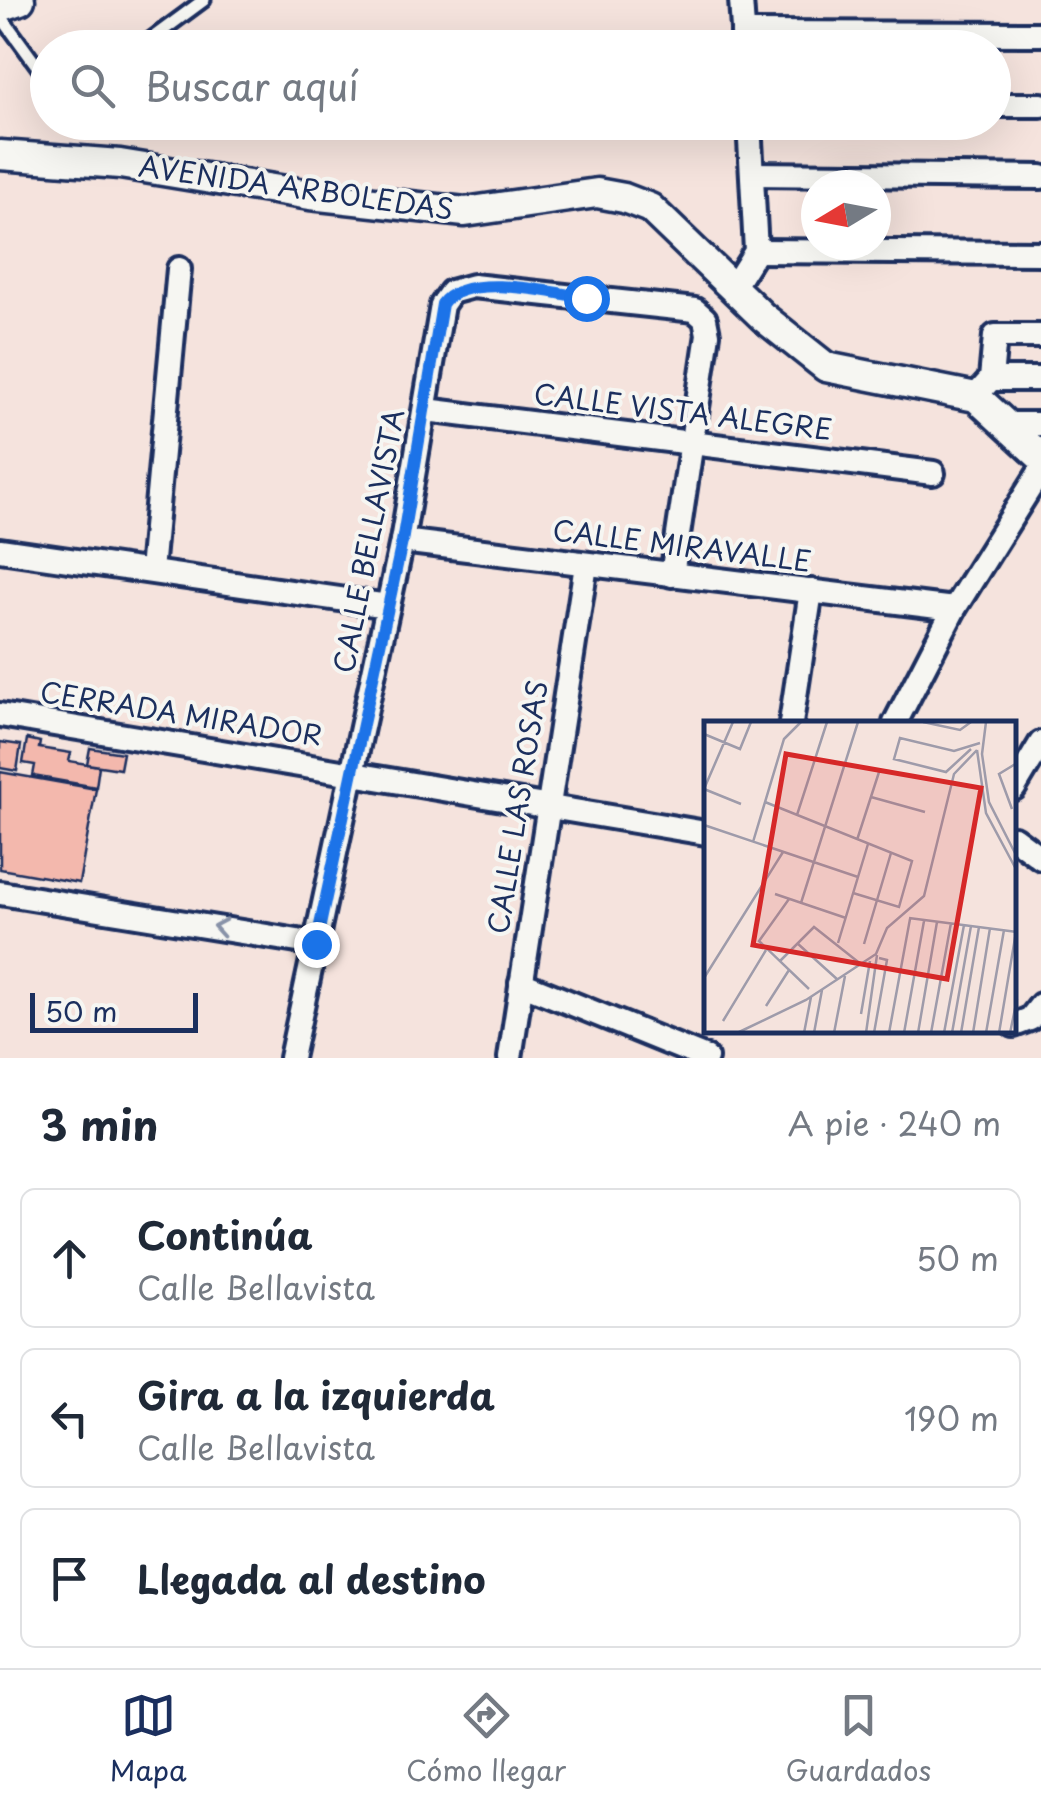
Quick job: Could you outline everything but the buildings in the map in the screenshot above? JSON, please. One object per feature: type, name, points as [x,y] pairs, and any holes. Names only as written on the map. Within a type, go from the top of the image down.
[{"type":"street","points":[[0,7],[20,0]]},
{"type":"street","points":[[741,0],[743,30]]},
{"type":"street","points":[[1011,35],[1041,34]]},
{"type":"street","points":[[1011,105],[1041,104]]},
{"type":"street","points":[[734,286],[756,251],[750,140]]},
{"type":"street","name":"AVENIDA ARBOLEDAS","points":[[0,155],[120,164],[310,195],[464,212],[597,193],[650,208],[764,317],[826,367],[984,388],[1041,457]]},
{"type":"street","points":[[753,174],[1041,177]]},
{"type":"street","points":[[756,251],[1041,253]]},
{"type":"street","points":[[151,571],[179,268]]},
{"type":"street","name":"CALLE BELLAVISTA","points":[[291,1058],[402,542],[442,304],[450,292],[473,286],[695,310],[705,319],[708,334],[695,445]]},
{"type":"street","points":[[1041,336],[995,336],[984,388],[1041,379]]},
{"type":"street","name":"CALLE VISTA ALEGRE","points":[[426,410],[932,473]]},
{"type":"street","points":[[1010,424],[1041,424]]},
{"type":"street","points":[[672,575],[695,445]]},
{"type":"street","points":[[896,721],[954,609],[1041,470]]},
{"type":"street","name":"CALLE MIRAVALLE","points":[[402,542],[954,609]]},
{"type":"street","points":[[0,550],[388,606]]},
{"type":"street","name":"CALLE LAS ROSAS","points":[[510,1058],[586,566]]},
{"type":"street","points":[[791,721],[812,591]]},
{"type":"street","name":"CERRADA MIRADOR","points":[[0,715],[704,834]]},
{"type":"street","points":[[1016,785],[1041,743]]},
{"type":"street","points":[[1016,839],[1041,858]]},
{"type":"street","points":[[0,893],[316,944]]},
{"type":"street","points":[[522,983],[706,1058]]},
{"type":"street","points":[[1016,1024],[1030,1019],[1041,1004]]},
{"type":"lane","points":[[163,30],[204,0]]},
{"type":"lane","points":[[0,16],[30,57]]},
{"type":"route","points":[[316,944],[402,542],[442,304],[450,292],[473,286],[586,298]]}]
